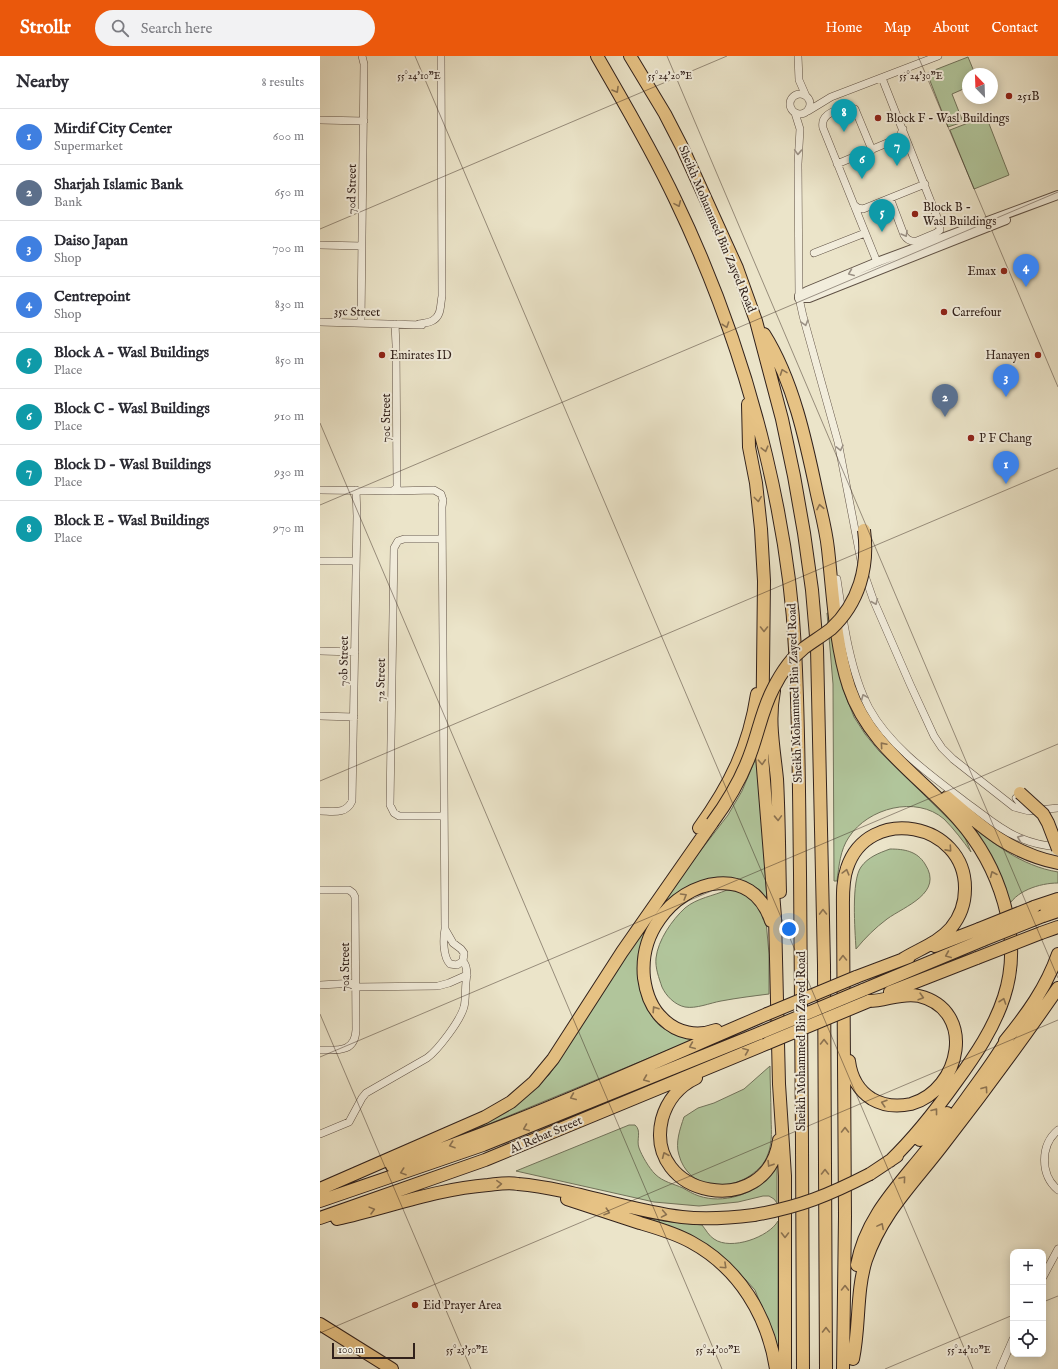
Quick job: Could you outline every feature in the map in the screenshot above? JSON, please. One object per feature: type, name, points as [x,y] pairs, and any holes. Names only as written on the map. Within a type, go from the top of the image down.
[{"type":"highway","name":"Sheikh Mohammed Bin Zayed Road","points":[[597,56],[654,157],[678,205],[711,281],[749,391],[766,454],[780,518],[789,583],[795,648],[798,738],[801,957],[803,1369]]},
{"type":"highway","name":"Sheikh Mohammed Bin Zayed Road","points":[[630,56],[665,114],[686,156],[737,268],[756,321],[782,419],[805,540],[817,648],[824,965],[826,1369]]},
{"type":"highway","points":[[756,321],[780,363],[796,408],[808,451],[827,546],[840,650],[850,688],[857,706],[871,730],[884,747],[960,822],[970,834],[988,862],[1006,909],[1010,936],[1011,961],[1005,995],[998,1013],[989,1031],[943,1101],[915,1136],[890,1161]]},
{"type":"highway","points":[[724,1060],[717,1068],[689,1082],[678,1091],[670,1102],[662,1121],[661,1141],[667,1160],[680,1177],[693,1185],[707,1190],[730,1190],[751,1183],[767,1169],[774,1158],[779,1141],[775,917],[762,756],[764,581],[761,529],[756,483],[749,446],[749,391]]},
{"type":"highway","points":[[320,1189],[470,1125],[499,1110],[511,1102],[534,1082],[553,1059],[638,927],[728,800],[752,749],[765,705],[785,668],[794,657],[836,623],[853,601],[865,567],[866,548],[864,530]]},
{"type":"highway","points":[[576,1023],[621,939],[709,815],[732,775],[741,756],[750,729],[764,654]]},
{"type":"highway","points":[[778,680],[773,698],[771,717],[777,779],[785,1070],[792,1163],[802,1190]]},
{"type":"highway","points":[[904,766],[934,787],[999,839],[1032,856],[1058,863]]},
{"type":"highway","points":[[1019,795],[1039,811],[1048,823],[1058,848]]},
{"type":"highway","points":[[843,1369],[845,1223],[844,882],[846,869],[855,852],[869,838],[891,829],[907,828],[931,834],[950,849],[955,855],[962,870],[965,894],[961,912],[946,934],[903,959]]},
{"type":"highway","points":[[767,1014],[750,1018],[706,1033],[690,1033],[678,1029],[667,1023],[658,1014],[652,1004],[645,982],[645,954],[654,928],[671,905],[686,894],[719,883],[731,883],[744,886],[759,898],[769,913],[775,943]]},
{"type":"highway","points":[[866,996],[1034,907],[1058,899]]},
{"type":"highway","points":[[320,1189],[416,1158],[520,1120],[767,1014],[903,959],[1058,911]]},
{"type":"highway","points":[[866,996],[977,958],[1058,927]]},
{"type":"highway","points":[[853,1364],[855,1277],[858,1259],[869,1228],[887,1198],[939,1134],[990,1066],[1039,995],[1050,976],[1058,954]]},
{"type":"highway","points":[[853,1364],[862,1277],[871,1248],[886,1218],[902,1195],[952,1134],[1058,988]]},
{"type":"highway","points":[[845,1040],[848,1049],[850,1067],[854,1078],[865,1093],[878,1102],[895,1106],[915,1102],[933,1092],[946,1078],[952,1066],[956,1042],[953,1025],[941,1008],[924,997],[911,995],[883,1000],[866,996]]},
{"type":"highway","name":"Al Rebat Street","points":[[320,1201],[483,1145],[760,1033],[866,996]]},
{"type":"highway","name":"Al Rebat Street","points":[[320,1218],[485,1160],[768,1043],[866,996]]},
{"type":"highway","points":[[320,1222],[344,1218],[453,1190],[516,1183],[562,1191],[642,1210],[683,1217],[719,1218],[754,1215],[788,1208],[810,1202],[837,1191],[870,1174],[915,1144],[937,1124],[1011,1034]]},
{"type":"highway","points":[[779,1084],[785,1176],[785,1369]]},
{"type":"highway","points":[[516,1183],[671,1233],[691,1242],[710,1254],[735,1276],[754,1303],[769,1338],[776,1369]]},
{"type":"highway","points":[[320,1324],[392,1369]]},
{"type":"street","name":"70d Street","points":[[361,323],[364,121],[364,64],[362,56]]},
{"type":"street","name":"35c Street","points":[[320,322],[433,324],[440,319],[443,313],[441,56]]},
{"type":"street","points":[[798,56],[799,80],[810,103],[808,111]]},
{"type":"street","points":[[795,113],[802,114],[831,98],[938,56]]},
{"type":"street","points":[[882,78],[925,184],[940,227],[936,233],[917,241],[911,241],[906,238],[890,198]]},
{"type":"street","points":[[799,80],[790,105],[792,111],[795,113],[800,129],[798,164],[799,297],[840,448],[864,571],[873,599],[934,736],[942,748],[953,759],[1014,808],[1029,811],[1058,808]]},
{"type":"street","points":[[792,97],[800,94],[818,99],[831,98]]},
{"type":"street","points":[[872,150],[855,109],[849,107],[825,117],[822,124],[877,262]]},
{"type":"street","points":[[320,120],[364,121]]},
{"type":"street","points":[[837,164],[899,138],[903,129]]},
{"type":"street","points":[[899,138],[908,142]]},
{"type":"street","points":[[854,205],[858,208],[864,209],[925,184]]},
{"type":"street","points":[[799,297],[807,291],[877,262],[1058,195]]},
{"type":"street","points":[[799,297],[809,298],[1058,199]]},
{"type":"street","points":[[953,241],[956,236],[985,222]]},
{"type":"street","points":[[814,253],[865,233]]},
{"type":"street","points":[[320,245],[362,246]]},
{"type":"street","points":[[872,273],[873,269],[876,267],[910,254],[918,248]]},
{"type":"street","name":"70c Street","points":[[394,490],[397,487],[396,324]]},
{"type":"street","points":[[320,490],[427,490],[437,496],[442,507],[444,940],[447,961],[455,966],[463,961]]},
{"type":"street","name":"70b Street","points":[[320,811],[341,811],[350,806],[352,800],[357,490]]},
{"type":"street","name":"72 Street","points":[[442,539],[402,539],[396,543],[394,548],[390,805],[394,813],[399,816],[444,816]]},
{"type":"street","points":[[827,546],[836,572],[845,627],[857,677],[870,709],[883,729],[901,748],[928,772],[1002,829],[1031,842],[1058,848]]},
{"type":"street","points":[[320,561],[356,561]]},
{"type":"street","points":[[320,651],[355,652]]},
{"type":"street","points":[[320,716],[354,717]]},
{"type":"street","points":[[1019,795],[1020,804],[1024,807],[1058,804]]},
{"type":"street","name":"70a Street","points":[[320,890],[349,890],[356,899],[356,1034],[353,1042],[341,1050],[320,1050]]},
{"type":"street","points":[[320,1134],[349,1122],[366,1093],[427,1058],[434,1052],[458,1020],[464,1006],[467,975],[466,964],[463,961],[463,951],[453,943],[445,929]]},
{"type":"street","points":[[320,985],[438,986],[467,975]]},
{"type":"street","points":[[1058,1130],[1049,1140],[1044,1160],[1049,1179],[1058,1190]]},
{"type":"street","points":[[1046,1271],[1058,1250]]},
{"type":"street","points":[[1000,1369],[1010,1345]]},
{"type":"green space","points":[[968,57],[973,68],[962,68],[962,90],[952,94],[963,122],[948,127],[927,73]]},
{"type":"green space","points":[[986,116],[1009,175],[974,189],[950,130]]},
{"type":"green space","points":[[827,613],[845,694],[854,717],[865,734],[879,751],[963,833],[971,852],[948,823],[933,812],[920,808],[893,808],[880,812],[857,827],[846,842],[839,864],[837,881],[834,881],[833,684]]},
{"type":"green space","points":[[758,753],[767,901],[760,890],[749,884],[703,882],[646,937],[639,952],[638,975],[643,999],[648,1010],[660,1026],[668,1031],[695,1039],[477,1129],[522,1100],[549,1075],[620,963],[698,854],[728,815],[742,791]]},
{"type":"green space","points":[[965,821],[997,845],[1020,859],[1032,865],[1058,872],[1058,883],[1036,886],[1028,889],[1015,897],[1007,909]]},
{"type":"green space","points":[[890,849],[905,850],[918,856],[925,864],[930,874],[930,883],[920,898],[883,922],[870,933],[856,949],[854,906],[858,874],[861,867],[870,858]]},
{"type":"green space","points":[[727,890],[737,891],[755,900],[766,921],[769,954],[769,994],[727,1000],[703,1006],[681,1006],[671,1000],[662,987],[656,965],[657,951],[671,924],[685,908],[700,899]]},
{"type":"green space","points":[[770,1066],[771,1139],[767,1157],[759,1168],[751,1175],[731,1184],[709,1184],[699,1181],[691,1175],[684,1166],[679,1155],[678,1141],[684,1117],[698,1108],[714,1103],[744,1089]]},
{"type":"green space","points":[[629,1125],[635,1125],[637,1127],[639,1133],[639,1148],[650,1169],[658,1177],[665,1181],[699,1196],[718,1199],[746,1193],[762,1183],[772,1173],[777,1163],[777,1203],[769,1196],[738,1202],[699,1206],[654,1202],[516,1171]]},
{"type":"green space","points":[[624,1214],[663,1221],[702,1225],[714,1239],[730,1244],[739,1243],[758,1237],[767,1232],[778,1221],[778,1326],[780,1363],[774,1341],[755,1290],[745,1279],[728,1263]]},
{"type":"place","name":"251B","points":[[1009,96]]},
{"type":"place","name":"Block F - Wasl Buildings","points":[[878,118]]},
{"type":"place","name":"Block E - Wasl Buildings","points":[[844,132]]},
{"type":"place","name":"Block D - Wasl Buildings","points":[[897,166]]},
{"type":"place","name":"Block C - Wasl Buildings","points":[[862,179]]},
{"type":"place","name":"Block B - Wasl Buildings","points":[[915,214]]},
{"type":"place","name":"Block A - Wasl Buildings","points":[[882,232]]},
{"type":"place","name":"Emax","points":[[1004,271]]},
{"type":"place","name":"Centrepoint","points":[[1026,287]]},
{"type":"place","name":"Carrefour","points":[[944,312]]},
{"type":"place","name":"Emirates ID","points":[[382,355]]},
{"type":"place","name":"Hanayen","points":[[1038,355]]},
{"type":"place","name":"Daiso Japan","points":[[1006,397]]},
{"type":"place","name":"Sharjah Islamic Bank","points":[[945,417]]},
{"type":"place","name":"P F Chang","points":[[971,438]]},
{"type":"place","name":"Mirdif City Center","points":[[1006,484]]},
{"type":"place","name":"Eid Prayer Area","points":[[415,1305]]}]
